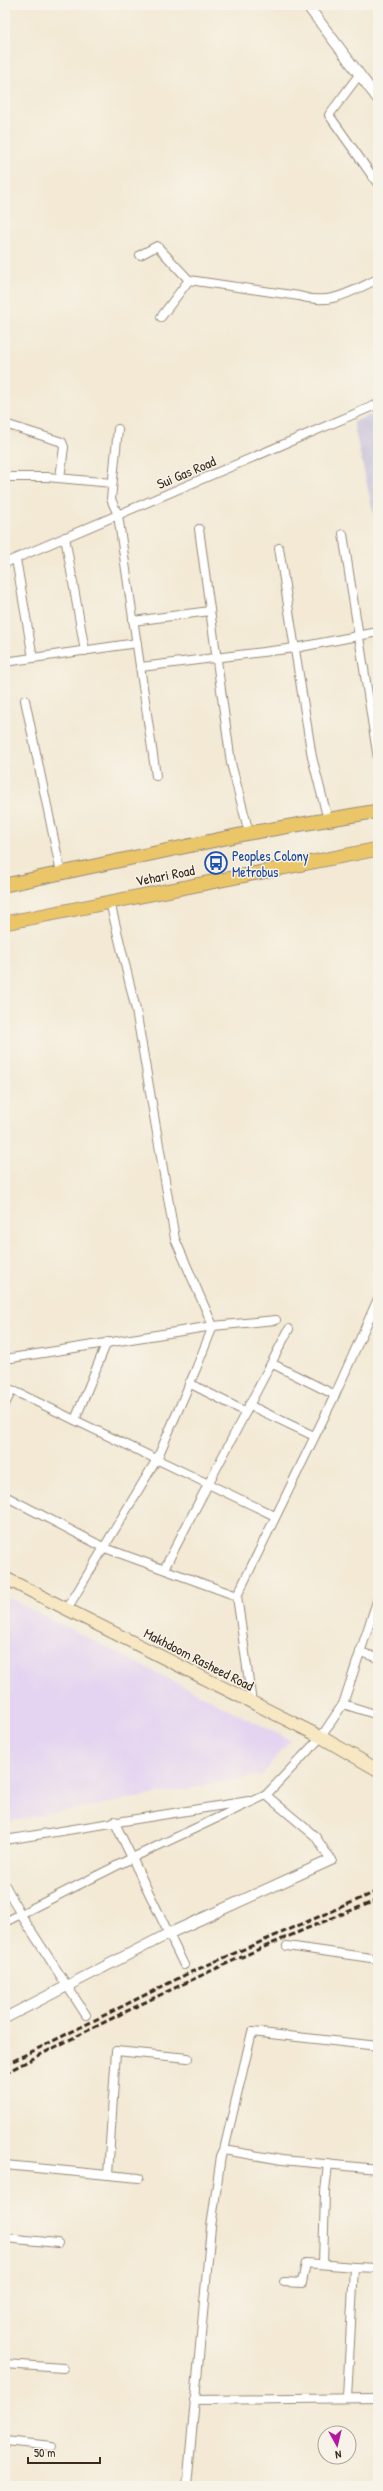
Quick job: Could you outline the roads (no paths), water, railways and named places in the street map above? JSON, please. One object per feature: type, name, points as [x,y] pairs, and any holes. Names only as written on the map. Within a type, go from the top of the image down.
[{"type":"main road","name":"Vehari Road","points":[[5,885],[249,833],[378,812]]},
{"type":"main road","name":"Vehari Road","points":[[5,923],[378,849]]},
{"type":"main road","name":"Makhdoom Rasheed Road","points":[[5,1578],[320,1737],[378,1770]]},
{"type":"street","points":[[307,5],[378,99]]},
{"type":"street","points":[[360,75],[329,115],[378,184]]},
{"type":"street","points":[[140,255],[154,246],[160,247],[189,280],[323,301],[336,298],[378,279]]},
{"type":"street","points":[[161,317],[189,280]]},
{"type":"street","name":"Sui Gas Road","points":[[5,563],[378,404]]},
{"type":"street","points":[[5,424],[62,442],[64,447],[60,478]]},
{"type":"street","points":[[118,429],[111,499],[118,515],[156,776]]},
{"type":"street","points":[[5,477],[60,478],[112,483]]},
{"type":"street","points":[[199,529],[231,763],[249,833]]},
{"type":"street","points":[[343,534],[378,759]]},
{"type":"street","points":[[65,538],[85,650]]},
{"type":"street","points":[[279,548],[312,757],[328,820]]},
{"type":"street","points":[[16,559],[33,658]]},
{"type":"street","points":[[134,621],[210,611]]},
{"type":"street","points":[[141,667],[295,648],[378,632]]},
{"type":"street","points":[[5,662],[137,643]]},
{"type":"street","points":[[25,700],[61,873]]},
{"type":"street","points":[[67,1609],[106,1548],[157,1459],[212,1326],[175,1239],[136,1010],[110,902]]},
{"type":"street","points":[[252,1703],[237,1596],[335,1394],[378,1301]]},
{"type":"street","points":[[5,1359],[212,1326],[276,1320]]},
{"type":"street","points":[[164,1570],[207,1484],[273,1364],[289,1329]]},
{"type":"street","points":[[75,1420],[107,1342]]},
{"type":"street","points":[[273,1364],[335,1394]]},
{"type":"street","points":[[189,1383],[314,1436]]},
{"type":"street","points":[[5,1404],[12,1390],[275,1516]]},
{"type":"street","points":[[5,1496],[106,1548],[237,1596]]},
{"type":"street","points":[[5,1922],[132,1858],[266,1795],[320,1737],[343,1704],[377,1602]]},
{"type":"street","points":[[360,1652],[378,1658]]},
{"type":"street","points":[[343,1704],[378,1715]]},
{"type":"street","points":[[5,2018],[66,1985],[168,1934],[331,1860],[315,1836],[266,1795]]},
{"type":"street","points":[[5,1840],[114,1821],[258,1799]]},
{"type":"street","points":[[114,1821],[184,1965]]},
{"type":"street","points":[[5,1885],[21,1915],[86,2015]]},
{"type":"street","points":[[286,1946],[378,1959]]},
{"type":"street","points":[[187,2486],[211,2227],[221,2156],[224,2150],[252,2032],[378,2046]]},
{"type":"street","points":[[108,2175],[116,2051],[188,2058]]},
{"type":"street","points":[[224,2150],[378,2169]]},
{"type":"street","points":[[323,2264],[325,2192],[328,2164]]},
{"type":"street","points":[[5,2165],[139,2178]]},
{"type":"street","points":[[5,2238],[58,2243]]},
{"type":"street","points":[[284,2282],[302,2283],[306,2263],[378,2268]]},
{"type":"street","points":[[347,2398],[354,2267]]},
{"type":"street","points":[[5,2364],[63,2368]]},
{"type":"street","points":[[194,2400],[378,2398]]},
{"type":"street","points":[[5,2441],[52,2446]]},
{"type":"railway","points":[[5,2065],[189,1973],[378,1891]]},
{"type":"railway","points":[[5,2073],[96,2026],[189,1981],[283,1939],[378,1900]]},
{"type":"place","name":"Peoples Colony Metrobus","points":[[216,863]]}]
